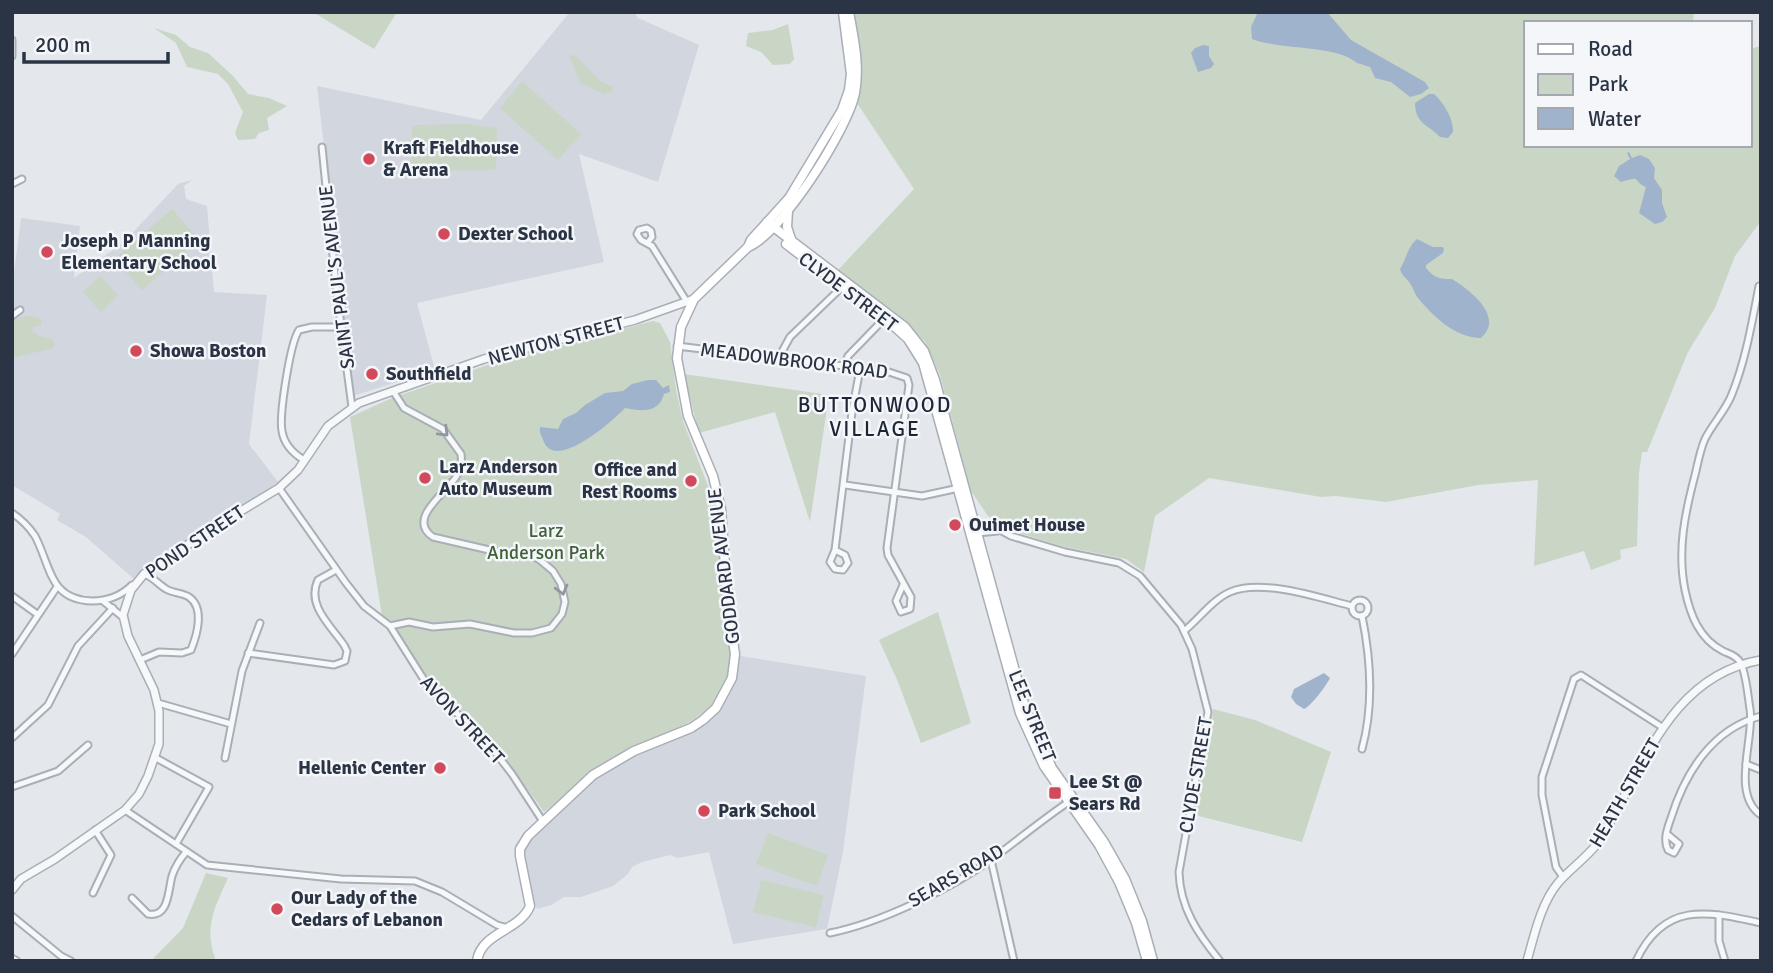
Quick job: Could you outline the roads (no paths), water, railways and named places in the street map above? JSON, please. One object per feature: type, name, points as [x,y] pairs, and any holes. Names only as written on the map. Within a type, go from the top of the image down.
[{"type":"main road","name":"NEWTON STREET","points":[[690,301],[748,247],[756,244],[801,180],[836,123],[850,83],[851,66],[843,12]]},
{"type":"main road","name":"NEWTON STREET","points":[[769,226],[789,210],[842,128],[854,98],[857,66],[849,12]]},
{"type":"main road","name":"CLYDE STREET","points":[[789,210],[786,227],[792,242]]},
{"type":"main road","name":"CLYDE STREET","points":[[769,226],[843,285]]},
{"type":"main road","name":"CLYDE STREET","points":[[769,226],[843,285],[913,335],[927,356],[936,380],[972,530]]},
{"type":"main road","name":"GODDARD AVENUE","points":[[477,961],[484,945],[527,913],[530,906],[520,862],[520,849],[542,820],[593,775],[634,751],[691,728],[703,720],[716,708],[732,678],[735,654],[728,608],[721,509],[714,480],[688,416],[679,376],[677,346],[690,301]]},
{"type":"main road","name":"LEE STREET","points":[[972,530],[1026,711],[1049,763],[1119,881],[1133,914],[1147,961]]},
{"type":"main road","name":"LEE STREET","points":[[1070,801],[1104,842],[1125,879],[1142,921],[1153,961]]},
{"type":"street","points":[[12,40],[12,55]]},
{"type":"street","name":"SAINT PAUL'S AVENUE","points":[[322,147],[350,408]]},
{"type":"street","points":[[12,184],[22,179]]},
{"type":"street","points":[[648,242],[690,301]]},
{"type":"street","points":[[778,359],[790,337],[843,285]]},
{"type":"street","points":[[1759,285],[1750,336],[1733,391],[1705,440],[1682,536],[1685,591],[1697,626],[1712,644],[1733,655],[1741,666],[1751,718],[1746,764],[1748,792],[1754,809],[1761,815]]},
{"type":"street","name":"NEWTON STREET","points":[[350,408],[484,359],[635,320],[690,301]]},
{"type":"street","points":[[12,316],[20,310]]},
{"type":"street","points":[[844,366],[848,356],[886,316]]},
{"type":"street","points":[[304,460],[291,450],[282,433],[291,348],[299,330],[342,327]]},
{"type":"street","name":"MEADOWBROOK ROAD","points":[[677,346],[904,376],[908,381],[894,493]]},
{"type":"street","points":[[835,550],[860,369]]},
{"type":"street","points":[[390,626],[409,622],[433,627],[462,623],[514,633],[544,632],[557,623],[565,602],[561,583],[553,570],[533,556],[498,552],[428,534],[424,517],[431,504],[456,478],[460,470],[461,454],[443,429],[404,408],[393,391]]},
{"type":"street","name":"POND STREET","points":[[124,618],[124,607],[129,595],[144,574],[279,488],[298,470],[328,426],[350,408]]},
{"type":"street","points":[[845,485],[928,496],[961,488]]},
{"type":"street","name":"AVON STREET","points":[[279,488],[364,606],[390,626],[426,683],[492,748],[542,820]]},
{"type":"street","points":[[894,493],[887,548],[904,584],[912,603],[911,609],[901,612],[896,601],[904,584]]},
{"type":"street","points":[[12,513],[35,537],[57,587],[69,596],[84,601],[103,601],[123,593],[144,574],[170,591],[190,597],[198,608],[199,615],[191,650],[182,653],[159,652],[140,660]]},
{"type":"street","name":"CLYDE STREET","points":[[972,530],[1000,532],[1065,552],[1119,563],[1134,570],[1184,631],[1200,677],[1208,718],[1180,862],[1180,889],[1191,920],[1220,961]]},
{"type":"street","points":[[248,653],[334,665],[345,661],[347,652],[344,645],[319,610],[314,594],[318,580],[336,570]]},
{"type":"street","points":[[12,654],[57,587]]},
{"type":"street","points":[[1184,631],[1232,591],[1272,589],[1352,606]]},
{"type":"street","points":[[12,596],[37,614]]},
{"type":"street","points":[[1357,600],[1365,602],[1368,609],[1362,616],[1353,613],[1352,606],[1357,600]]},
{"type":"street","points":[[13,885],[125,810],[139,794],[156,758],[160,728],[158,703],[149,676],[128,636],[124,618],[103,601]]},
{"type":"street","points":[[12,738],[48,705],[78,646],[113,608]]},
{"type":"street","points":[[1362,616],[1368,643],[1370,693],[1369,719],[1362,749]]},
{"type":"street","points":[[225,758],[242,671],[260,622]]},
{"type":"street","name":"HEATH STREET","points":[[1527,961],[1550,894],[1563,877],[1585,859],[1597,844],[1662,727],[1679,704],[1692,693],[1741,666],[1761,660]]},
{"type":"street","points":[[1563,877],[1556,867],[1542,786],[1546,762],[1580,683],[1662,727]]},
{"type":"street","points":[[158,703],[231,724]]},
{"type":"street","points":[[1667,834],[1680,791],[1699,758],[1721,736],[1751,718],[1761,716]]},
{"type":"street","points":[[12,787],[58,771],[88,745]]},
{"type":"street","points":[[156,758],[209,787],[176,844]]},
{"type":"street","points":[[1746,764],[1761,770]]},
{"type":"street","name":"SEARS ROAD","points":[[830,933],[853,928],[910,904],[991,860],[1070,801]]},
{"type":"street","points":[[125,810],[201,862],[218,868],[341,879],[422,882],[497,925],[508,928]]},
{"type":"street","points":[[93,893],[111,855],[95,830]]},
{"type":"street","points":[[132,898],[148,914],[157,914],[162,910],[167,902],[175,868],[186,852]]},
{"type":"street","points":[[991,860],[1014,961]]},
{"type":"street","points":[[1636,961],[1650,936],[1668,922],[1694,913],[1761,923]]},
{"type":"street","points":[[1719,915],[1719,941],[1725,961]]},
{"type":"street","points":[[12,916],[71,961]]},
{"type":"street","points":[[12,958],[17,961]]},
{"type":"water","points":[[1258,12],[1327,12],[1351,40],[1425,82],[1429,88],[1410,97],[1391,82],[1375,78],[1370,67],[1348,57],[1323,50],[1277,45],[1252,39],[1251,27]]},
{"type":"water","points":[[1203,45],[1209,46],[1209,56],[1214,64],[1211,68],[1198,72],[1191,53]]},
{"type":"water","points":[[1429,94],[1437,97],[1450,116],[1453,132],[1448,138],[1440,137],[1417,115],[1415,103]]},
{"type":"water","points":[[1629,152],[1632,158],[1640,155],[1649,159],[1655,168],[1654,178],[1662,190],[1662,203],[1667,217],[1662,222],[1655,224],[1639,213],[1646,187],[1635,179],[1621,182],[1614,176],[1619,166],[1630,159],[1627,153]]},
{"type":"water","points":[[1417,239],[1444,249],[1426,268],[1437,277],[1452,279],[1468,290],[1482,305],[1489,321],[1481,338],[1454,330],[1437,318],[1417,297],[1400,269],[1411,245]]},
{"type":"water","points":[[656,380],[663,388],[669,385],[670,392],[664,394],[662,400],[653,408],[625,408],[584,441],[560,451],[550,449],[544,442],[540,427],[558,429],[563,419],[605,393],[623,391],[632,384]]},
{"type":"water","points":[[1324,673],[1330,678],[1314,700],[1304,709],[1296,704],[1291,697],[1294,689]]},
{"type":"place","name":"Kraft Fieldhouse & Arena","points":[[369,159]]},
{"type":"place","name":"Dexter School","points":[[444,234]]},
{"type":"place","name":"Joseph P Manning Elementary School","points":[[47,252]]},
{"type":"place","name":"Showa Boston","points":[[136,351]]},
{"type":"place","name":"Southfield","points":[[372,374]]},
{"type":"place","name":"Larz Anderson Auto Museum","points":[[425,478]]},
{"type":"place","name":"Office and Rest Rooms","points":[[691,481]]},
{"type":"place","name":"Ouimet House","points":[[955,525]]},
{"type":"place","name":"Hellenic Center","points":[[440,768]]},
{"type":"place","name":"Lee St @ Sears Rd","points":[[1055,793]]},
{"type":"place","name":"Park School","points":[[704,811]]},
{"type":"place","name":"Our Lady of the Cedars of Lebanon","points":[[277,909]]},
{"type":"district","name":"BUTTONWOOD VILLAGE","points":[[875,417]]},
{"type":"park label","name":"Larz Anderson Park","points":[[546,542]]}]
